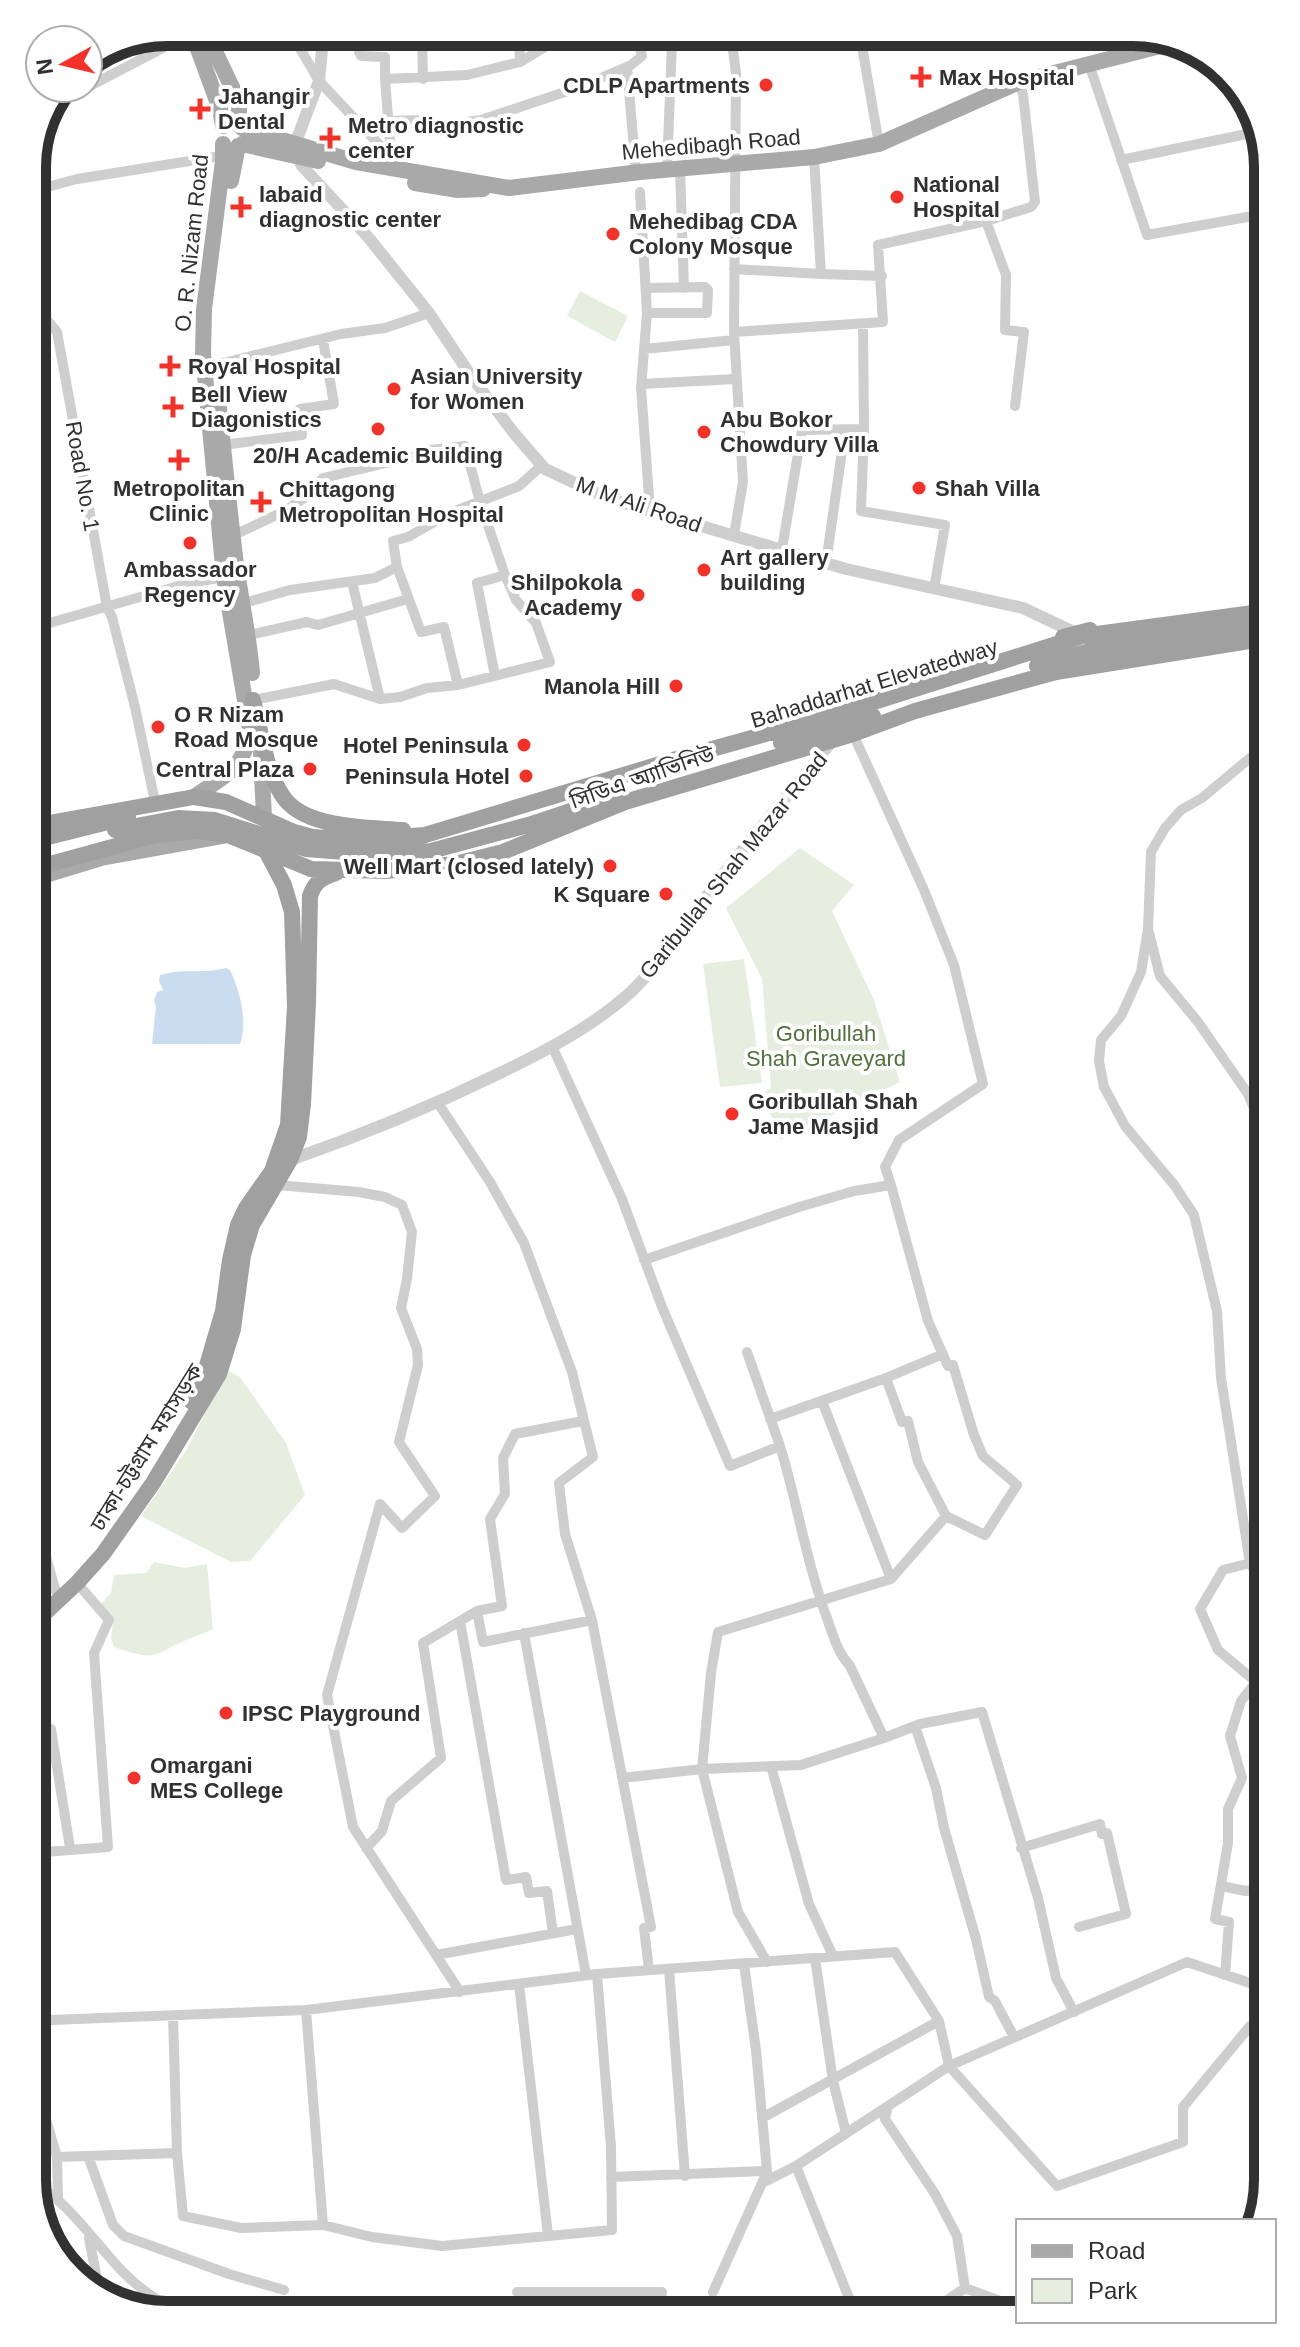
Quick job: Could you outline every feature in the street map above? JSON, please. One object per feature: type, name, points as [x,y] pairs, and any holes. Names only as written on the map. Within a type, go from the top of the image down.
[{"type":"highway","points":[[711,742],[1063,637],[1254,606]]},
{"type":"highway","name":"সিডিএ অ্যাভিনিউ","points":[[46,823],[194,797],[226,802],[294,832],[329,839],[384,840],[425,835],[823,718],[1086,633],[1254,613]]},
{"type":"highway","name":"Bahaddarhat Elevatedway","points":[[46,838],[178,808],[215,810],[310,843],[361,847],[432,841],[1101,639],[1254,622]]},
{"type":"highway","name":"Bahaddarhat Elevatedway","points":[[46,848],[178,818],[215,820],[306,849],[357,853],[431,851],[528,825],[710,764],[1097,649],[1254,629]]},
{"type":"highway","name":"সিডিএ অ্যাভিনিউ","points":[[46,865],[156,835],[197,831],[228,835],[311,869],[386,871],[455,864],[503,852],[625,802],[853,734],[915,711],[1056,672],[1254,640]]},
{"type":"highway","points":[[253,700],[270,768],[280,792],[294,808],[334,824],[425,835]]},
{"type":"highway","name":"ঢাকা-চট্টগ্রাম মহাসড়ক","points":[[46,1609],[115,1522],[175,1432],[201,1386],[223,1311],[238,1225],[272,1171],[285,1137],[295,1006],[292,912],[284,885],[266,851]]},
{"type":"highway","name":"ঢাকা-চট্টগ্রাম মহাসড়ক","points":[[46,1603],[77,1583],[103,1554],[153,1483],[219,1374],[233,1329],[243,1255],[252,1225],[277,1185],[299,1137],[303,1104],[310,896],[315,883],[322,877],[349,870]]},
{"type":"main road","name":"O. R. Nizam Road","points":[[197,46],[233,140]]},
{"type":"main road","name":"O. R. Nizam Road","points":[[194,797],[238,766],[247,752],[250,730],[224,577],[203,354],[204,309],[239,102],[212,46]]},
{"type":"main road","name":"Mehedibagh Road","points":[[233,140],[391,163],[509,188],[814,157],[879,144],[1019,82],[1152,48]]},
{"type":"main road","points":[[233,140],[212,305],[232,536],[241,604],[249,635],[264,788],[264,818]]},
{"type":"main road","points":[[298,149],[458,190],[509,188]]},
{"type":"main road","points":[[46,817],[78,816]]},
{"type":"main road","points":[[46,875],[101,858],[228,835]]},
{"type":"street","points":[[104,78],[166,46]]},
{"type":"street","points":[[299,46],[319,81],[377,139],[391,163]]},
{"type":"street","points":[[298,149],[319,81],[322,46]]},
{"type":"street","points":[[360,46],[361,56],[385,57],[391,163]]},
{"type":"street","points":[[422,46],[423,79]]},
{"type":"street","points":[[519,46],[520,62]]},
{"type":"street","points":[[385,79],[467,75],[520,62],[547,46]]},
{"type":"street","points":[[387,121],[424,120],[435,126],[481,120],[568,92],[627,67],[641,58],[637,46]]},
{"type":"street","points":[[672,46],[673,169],[684,288]]},
{"type":"street","points":[[732,46],[736,73],[735,379],[743,482],[734,535]]},
{"type":"street","points":[[862,46],[879,144]]},
{"type":"street","points":[[1089,64],[1147,235],[1254,215]]},
{"type":"street","points":[[627,67],[636,173]]},
{"type":"street","points":[[644,349],[734,336],[883,322],[878,245],[986,221],[1031,207],[1035,202],[1019,82]]},
{"type":"street","points":[[1121,160],[1249,133]]},
{"type":"street","points":[[46,187],[233,140]]},
{"type":"street","name":"M M Ali Road","points":[[298,149],[302,166],[368,237],[429,313],[471,376],[541,466],[607,498],[826,563],[1023,608],[1086,633]]},
{"type":"street","points":[[814,157],[821,274]]},
{"type":"street","points":[[640,192],[647,313],[642,384],[650,510]]},
{"type":"street","points":[[986,221],[1006,275],[1005,330],[1024,332],[1015,406]]},
{"type":"street","points":[[734,269],[882,276]]},
{"type":"street","points":[[646,288],[707,288],[707,313],[647,313]]},
{"type":"street","points":[[215,365],[341,334],[385,328],[429,313]]},
{"type":"street","name":"Road No. 1","points":[[46,319],[57,332],[107,607],[135,707],[155,802]]},
{"type":"street","points":[[863,324],[861,511],[945,525],[934,589]]},
{"type":"street","points":[[223,445],[302,435],[300,409],[334,404],[323,340]]},
{"type":"street","points":[[642,384],[735,379]]},
{"type":"street","points":[[782,549],[802,430],[864,429]]},
{"type":"street","points":[[826,563],[845,430]]},
{"type":"street","points":[[232,536],[285,511],[307,496],[323,478],[420,455],[423,451],[465,446],[505,575],[516,600],[536,623],[550,662],[458,685],[427,688],[400,697],[380,699],[334,684],[253,700]]},
{"type":"street","points":[[458,685],[444,627],[421,632],[397,567],[393,541],[408,537],[450,513],[519,486],[541,466]]},
{"type":"street","points":[[241,604],[290,590],[375,578],[397,567]]},
{"type":"street","points":[[495,676],[477,583],[505,575]]},
{"type":"street","points":[[46,624],[189,583],[224,577]]},
{"type":"street","points":[[352,582],[380,699]]},
{"type":"street","points":[[249,635],[307,622],[318,625],[408,599]]},
{"type":"street","points":[[853,734],[924,890],[954,965],[983,1084],[899,1140],[885,1167],[925,1310],[948,1366],[953,1365],[974,1435],[983,1456],[1017,1485],[985,1535],[946,1516],[918,1462],[908,1421],[902,1422],[886,1378]]},
{"type":"street","name":"Garibullah Shah Mazar Road","points":[[290,1160],[380,1129],[438,1103],[552,1046],[604,1013],[645,977],[833,740]]},
{"type":"street","points":[[1254,755],[1202,798],[1181,810],[1165,828],[1151,852],[1148,929],[1141,972],[1121,1016],[1101,1040],[1099,1061],[1104,1087],[1125,1126],[1175,1186],[1194,1215],[1217,1311],[1221,1378],[1250,1563],[1254,1570]]},
{"type":"street","points":[[1148,929],[1160,976],[1198,1022],[1248,1094],[1254,1108]]},
{"type":"street","points":[[552,1046],[622,1199],[662,1307],[730,1466],[780,1446]]},
{"type":"street","points":[[438,1103],[490,1182],[524,1243],[572,1372],[593,1457],[559,1483],[565,1534],[592,1620],[651,1927],[644,1928],[649,1970]]},
{"type":"street","points":[[277,1185],[385,1197],[402,1205],[412,1232],[401,1308],[417,1349],[418,1365],[399,1442],[435,1496],[402,1528],[380,1504],[327,1695],[352,1823],[460,1992]]},
{"type":"street","points":[[644,1260],[799,1207],[854,1191],[891,1185]]},
{"type":"street","points":[[747,1352],[792,1483],[807,1561],[821,1602],[841,1657],[850,1666],[884,1738]]},
{"type":"street","points":[[770,1419],[886,1378],[943,1354]]},
{"type":"street","points":[[822,1401],[891,1579]]},
{"type":"street","points":[[366,1848],[382,1831],[391,1801],[441,1758],[423,1643],[477,1611],[502,1606],[490,1519],[505,1494],[503,1458],[515,1434],[583,1421]]},
{"type":"street","points":[[767,1962],[738,1912],[702,1769],[718,1632],[891,1579],[946,1516]]},
{"type":"street","points":[[46,1553],[59,1594]]},
{"type":"street","points":[[1250,1563],[1223,1570],[1200,1609],[1218,1650],[1254,1679]]},
{"type":"street","points":[[46,1851],[108,1847],[94,1653],[109,1620],[77,1583]]},
{"type":"street","points":[[477,1611],[483,1642],[592,1620]]},
{"type":"street","points":[[460,1621],[506,1880],[526,1877],[529,1893],[547,1891],[553,1933]]},
{"type":"street","points":[[173,2016],[177,2153],[183,2216],[241,2228],[323,2225],[372,2237],[442,2246],[612,2230],[611,2177],[591,1975],[577,1929],[524,1633]]},
{"type":"street","points":[[1225,1975],[1229,1922],[1215,1919],[1228,1843],[1228,1809],[1242,1778],[1230,1736],[1241,1701],[1254,1691]]},
{"type":"street","points":[[622,1778],[702,1769],[801,1765],[915,1726],[982,1712],[1038,1898],[1056,1978],[1074,2012]]},
{"type":"street","points":[[915,1726],[936,1788],[989,1997],[995,2001],[1014,2037]]},
{"type":"street","points":[[46,1730],[51,1729],[70,1848]]},
{"type":"street","points":[[771,1766],[809,1904],[833,1956]]},
{"type":"street","points":[[1021,1848],[1100,1824],[1102,1834],[1107,1833],[1126,1914],[1079,1927]]},
{"type":"street","points":[[1221,1886],[1254,1890]]},
{"type":"street","points":[[436,1955],[577,1929]]},
{"type":"street","points":[[46,2021],[306,2010],[591,1975],[895,1952],[939,2021],[949,2066],[1057,2186],[1183,2142],[1183,2107],[1250,2026],[1254,2026]]},
{"type":"street","points":[[815,1958],[833,2081],[846,2133]]},
{"type":"street","points":[[762,2183],[796,2166],[949,2066],[1187,1962],[1254,1984]]},
{"type":"street","points":[[713,2292],[767,2171],[756,2050],[744,1964]]},
{"type":"street","points":[[669,1969],[685,2176]]},
{"type":"street","points":[[519,1984],[548,2235]]},
{"type":"street","points":[[306,2010],[323,2225]]},
{"type":"street","points":[[762,2118],[939,2021]]},
{"type":"street","points":[[888,2106],[885,2119],[935,2194],[957,2236],[965,2288]]},
{"type":"street","points":[[46,2120],[57,2157],[58,2198]]},
{"type":"street","points":[[57,2157],[177,2153]]},
{"type":"street","points":[[88,2156],[113,2225],[124,2236],[284,2290]]},
{"type":"street","points":[[796,2166],[850,2301]]},
{"type":"street","points":[[611,2177],[767,2171]]},
{"type":"street","points":[[47,2191],[58,2198],[88,2236],[125,2274],[161,2301]]},
{"type":"street","points":[[88,2236],[97,2279]]},
{"type":"street","points":[[965,2288],[1000,2301]]},
{"type":"street","points":[[946,2301],[965,2288]]},
{"type":"street","points":[[517,2292],[662,2292],[662,2301]]},
{"type":"green space","points":[[580,291],[628,316],[615,342],[567,316]]},
{"type":"green space","name":"Goribullah Shah Graveyard","points":[[800,848],[854,885],[832,911],[874,1000],[900,1082],[780,1140],[763,1094],[771,1087],[762,979],[726,908]]},
{"type":"green space","points":[[744,959],[762,1083],[720,1087],[703,964]]},
{"type":"green space","points":[[227,1370],[240,1377],[286,1443],[305,1495],[250,1561],[231,1562],[141,1516],[187,1449]]},
{"type":"green space","points":[[154,1562],[185,1568],[207,1564],[213,1629],[153,1655],[114,1647],[111,1638],[113,1623],[100,1605],[111,1593],[114,1575],[146,1573]]},
{"type":"water","points":[[226,968],[234,978],[242,1006],[240,1044],[152,1044],[154,1001],[157,992],[163,990],[160,975]]},
{"type":"place","name":"Max Hospital","points":[[921,77]]},
{"type":"place","name":"CDLP Apartments","points":[[766,85]]},
{"type":"place","name":"Jahangir Dental","points":[[200,109]]},
{"type":"place","name":"Metro diagnostic center","points":[[330,138]]},
{"type":"place","name":"National Hospital","points":[[897,197]]},
{"type":"place","name":"labaid diagnostic center","points":[[241,207]]},
{"type":"place","name":"Mehedibag CDA Colony Mosque","points":[[613,234]]},
{"type":"place","name":"Royal Hospital","points":[[170,366]]},
{"type":"place","name":"Asian University for Women","points":[[394,389]]},
{"type":"place","name":"Bell View Diagonistics","points":[[173,407]]},
{"type":"place","name":"20/H Academic Building","points":[[378,429]]},
{"type":"place","name":"Abu Bokor Chowdury Villa","points":[[704,432]]},
{"type":"place","name":"Metropolitan Clinic","points":[[179,460]]},
{"type":"place","name":"Shah Villa","points":[[919,488]]},
{"type":"place","name":"Chittagong Metropolitan Hospital","points":[[261,502]]},
{"type":"place","name":"Ambassador Regency","points":[[190,543]]},
{"type":"place","name":"Art gallery building","points":[[704,570]]},
{"type":"place","name":"Shilpokola Academy","points":[[638,595]]},
{"type":"place","name":"Manola Hill","points":[[676,686]]},
{"type":"place","name":"O R Nizam Road Mosque","points":[[158,727]]},
{"type":"place","name":"Hotel Peninsula","points":[[524,745]]},
{"type":"place","name":"Central Plaza","points":[[310,769]]},
{"type":"place","name":"Peninsula Hotel","points":[[526,776]]},
{"type":"place","name":"Well Mart (closed lately)","points":[[610,866]]},
{"type":"place","name":"K Square","points":[[666,894]]},
{"type":"place","name":"Goribullah Shah Jame Masjid","points":[[732,1114]]},
{"type":"place","name":"IPSC Playground","points":[[226,1713]]},
{"type":"place","name":"Omargani MES College","points":[[134,1778]]}]
